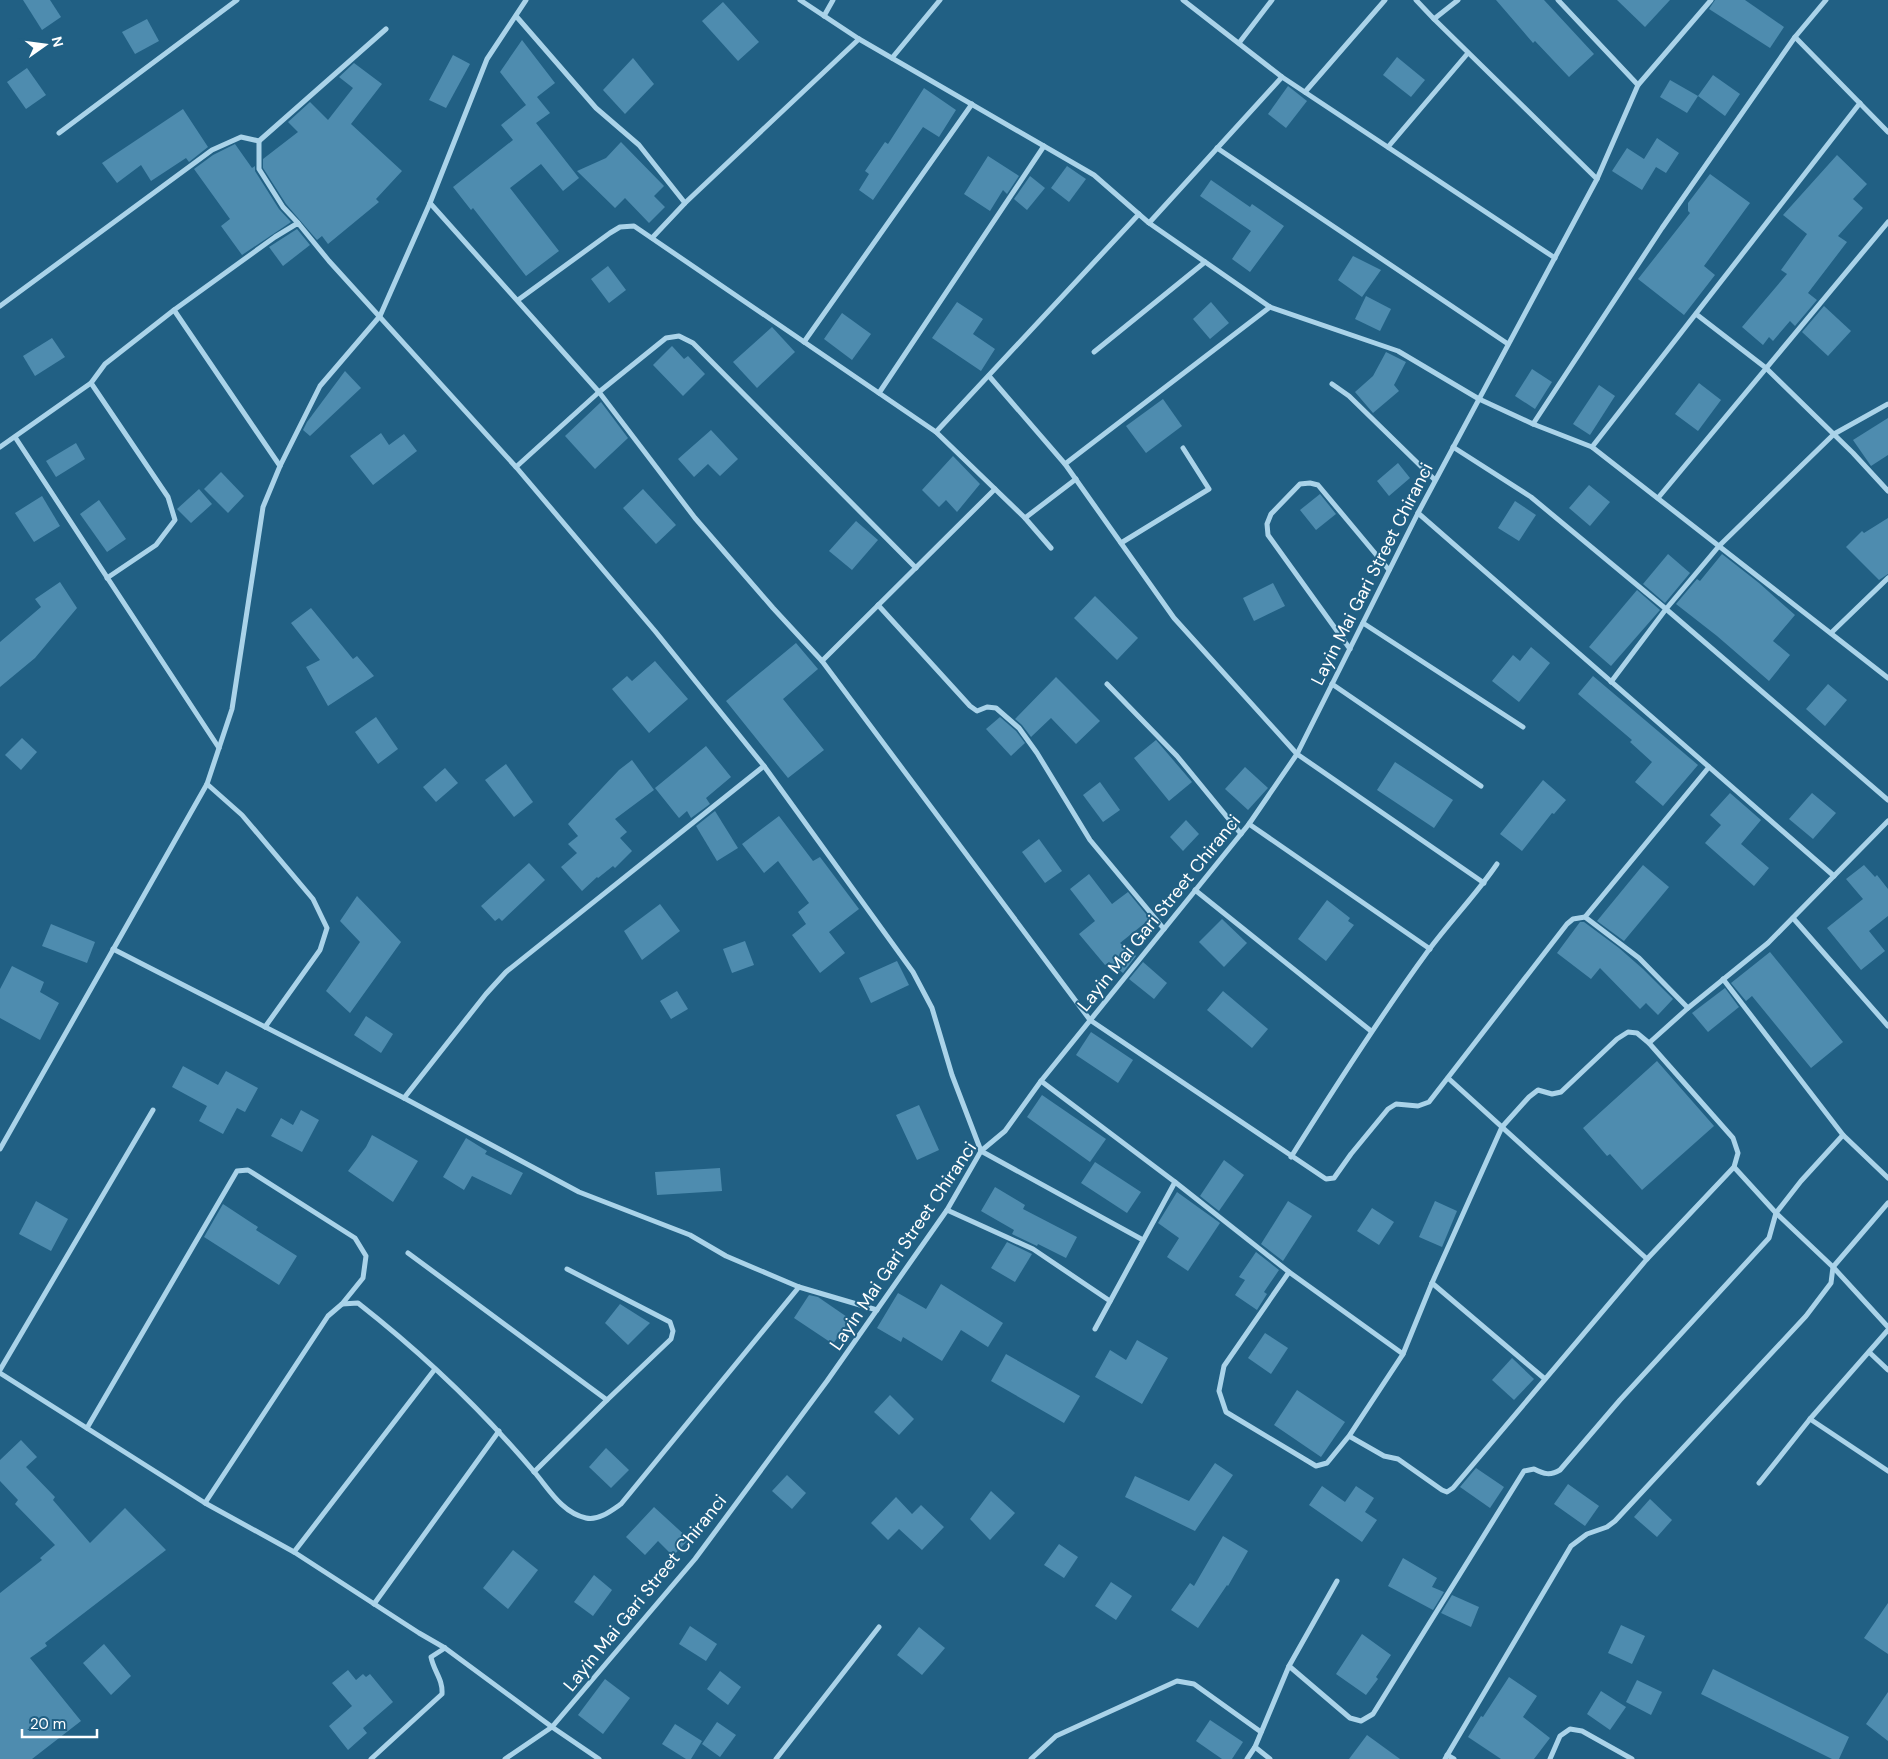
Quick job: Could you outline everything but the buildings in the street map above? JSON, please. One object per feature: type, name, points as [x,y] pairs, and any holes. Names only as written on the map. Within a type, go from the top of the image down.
[{"type":"street","points":[[59,133],[237,0]]},
{"type":"street","points":[[0,1149],[207,784],[232,709],[264,507],[280,466],[320,386],[380,316],[430,203],[488,60],[526,0]]},
{"type":"street","points":[[800,0],[859,39],[1094,175],[1149,223],[1270,307],[1398,351],[1478,399],[1533,424],[1592,447],[1888,678]]},
{"type":"street","points":[[824,16],[833,0]]},
{"type":"street","points":[[892,58],[940,0]]},
{"type":"street","points":[[1183,0],[1282,77],[1555,258]]},
{"type":"street","points":[[1239,43],[1272,0]]},
{"type":"street","points":[[1305,92],[1385,0]]},
{"type":"street","points":[[1416,0],[1597,179]]},
{"type":"street","points":[[1434,19],[1458,0]]},
{"type":"street","points":[[1558,0],[1638,85]]},
{"type":"street","name":"Layin Mai Gari Street Chiranci","points":[[505,1759],[552,1727],[695,1559],[827,1381],[877,1310],[947,1210],[981,1152],[1005,1131],[1041,1081],[1249,824],[1297,754],[1418,512],[1597,179],[1638,85],[1711,0]]},
{"type":"street","points":[[1533,424],[1662,228],[1795,37],[1826,0]]},
{"type":"street","points":[[516,16],[596,108],[639,145],[685,203]]},
{"type":"street","points":[[386,29],[259,141],[259,169],[283,207],[328,261],[516,466],[655,631],[764,766],[914,972],[932,1008],[952,1075],[981,1152],[1143,1240]]},
{"type":"street","points":[[1795,37],[1888,132]]},
{"type":"street","points":[[652,238],[685,203],[859,39]]},
{"type":"street","points":[[1388,147],[1468,53]]},
{"type":"street","points":[[1149,223],[1282,77]]},
{"type":"street","points":[[1592,447],[1860,103]]},
{"type":"street","points":[[804,342],[972,104]]},
{"type":"street","points":[[0,306],[212,150],[241,137],[259,141]]},
{"type":"street","points":[[879,394],[1044,146]]},
{"type":"street","points":[[1217,148],[1508,344]]},
{"type":"street","points":[[430,203],[599,392],[695,518],[773,608],[822,660],[1090,1020],[1326,1179],[1334,1178],[1388,1109],[1396,1104],[1418,1106],[1429,1102],[1567,924],[1573,919],[1585,917],[1709,767]]},
{"type":"street","points":[[936,432],[1139,214]]},
{"type":"street","points":[[1658,498],[1888,222]]},
{"type":"street","points":[[0,447],[91,383],[104,364],[174,310],[275,237],[298,223]]},
{"type":"street","points":[[518,300],[620,227],[634,226],[936,432],[1025,518],[1051,548]]},
{"type":"street","points":[[1094,352],[1205,262]]},
{"type":"street","points":[[1066,464],[1270,307]]},
{"type":"street","points":[[174,310],[280,466]]},
{"type":"street","points":[[1696,314],[1766,368],[1834,434],[1888,491]]},
{"type":"street","points":[[516,466],[599,392],[666,338],[679,336],[692,343],[916,568]]},
{"type":"street","points":[[989,376],[1066,464],[1174,618],[1297,754],[1484,883]]},
{"type":"street","points":[[91,383],[168,497],[175,520],[156,545],[107,578]]},
{"type":"street","points":[[1332,384],[1349,396],[1435,480]]},
{"type":"street","points":[[1611,682],[1666,609],[1719,546],[1834,434],[1888,404]]},
{"type":"street","points":[[14,437],[219,748]]},
{"type":"street","points":[[1453,447],[1531,497],[1666,609],[1888,800]]},
{"type":"street","points":[[1121,544],[1209,489],[1183,448]]},
{"type":"street","points":[[1025,518],[1076,479]]},
{"type":"street","points":[[1350,649],[1268,535],[1267,524],[1271,514],[1300,484],[1310,483],[1318,485],[1389,570]]},
{"type":"street","points":[[822,660],[995,489]]},
{"type":"street","points":[[1418,512],[1834,876]]},
{"type":"street","points":[[1831,633],[1888,578]]},
{"type":"street","points":[[878,606],[970,706],[977,711],[987,707],[996,708],[1019,728],[1038,753],[1090,840],[1164,929]]},
{"type":"street","points":[[1363,623],[1523,727]]},
{"type":"street","points":[[1107,684],[1177,756],[1241,834]]},
{"type":"street","points":[[1332,684],[1481,786]]},
{"type":"street","points":[[404,1098],[486,994],[506,972],[764,766]]},
{"type":"street","points":[[207,784],[242,815],[313,899],[327,928],[320,950],[265,1027]]},
{"type":"street","points":[[1649,1043],[1688,1008],[1768,943],[1888,821]]},
{"type":"street","points":[[1249,824],[1430,949]]},
{"type":"street","points":[[1291,1157],[1371,1032],[1430,949],[1484,883],[1497,864]]},
{"type":"street","points":[[1195,890],[1371,1032]]},
{"type":"street","points":[[1585,917],[1639,958],[1688,1008]]},
{"type":"street","points":[[1793,918],[1888,1026]]},
{"type":"street","points":[[113,949],[404,1098],[579,1192],[690,1235],[726,1256],[799,1287],[877,1310]]},
{"type":"street","points":[[1723,980],[1843,1135],[1888,1178]]},
{"type":"street","points":[[1289,1272],[1224,1366],[1219,1391],[1226,1412],[1316,1466],[1327,1463],[1349,1436],[1402,1354],[1502,1128],[1528,1096],[1538,1090],[1552,1094],[1561,1092],[1617,1039],[1628,1032],[1637,1033],[1649,1043],[1733,1138],[1738,1153],[1734,1166],[1647,1259],[1453,1488],[1447,1492],[1442,1490],[1398,1459],[1384,1456],[1349,1436]]},
{"type":"street","points":[[1448,1078],[1647,1259]]},
{"type":"street","points":[[1041,1081],[1175,1182],[1289,1272],[1402,1354]]},
{"type":"street","points":[[153,1110],[0,1372],[205,1503],[294,1552],[445,1648],[552,1727],[599,1759]]},
{"type":"street","points":[[1289,1666],[1350,1718],[1361,1721],[1373,1714],[1524,1471],[1534,1469],[1544,1474],[1553,1474],[1560,1470],[1620,1400],[1769,1238],[1776,1213],[1801,1180],[1843,1135]]},
{"type":"street","points":[[1734,1166],[1776,1213],[1833,1267],[1888,1328],[1810,1419],[1759,1483]]},
{"type":"street","points":[[87,1428],[237,1171],[248,1170],[355,1238],[366,1256],[363,1278],[342,1304],[328,1316],[205,1503]]},
{"type":"street","points":[[1095,1329],[1175,1182]]},
{"type":"street","points":[[1454,1759],[1446,1757],[1571,1546],[1588,1534],[1607,1527],[1621,1514],[1806,1316],[1831,1283],[1833,1267],[1888,1203]]},
{"type":"street","points":[[947,1210],[1033,1249],[1110,1301]]},
{"type":"street","points":[[408,1253],[606,1400]]},
{"type":"street","points":[[534,1472],[670,1339],[673,1331],[670,1322],[567,1269]]},
{"type":"street","points":[[1432,1283],[1545,1379]]},
{"type":"street","points":[[342,1304],[358,1303],[435,1369],[499,1431],[565,1508],[587,1518],[604,1515],[621,1504],[799,1287]]},
{"type":"street","points":[[1868,1352],[1888,1370]]},
{"type":"street","points":[[294,1552],[435,1369]]},
{"type":"street","points":[[1810,1419],[1888,1471]]},
{"type":"street","points":[[374,1604],[499,1431]]},
{"type":"street","points":[[1246,1759],[1255,1748],[1289,1666],[1337,1581]]},
{"type":"street","points":[[776,1759],[879,1627]]},
{"type":"street","points":[[371,1759],[442,1694],[442,1683],[433,1668],[431,1657],[445,1648]]},
{"type":"street","points":[[1030,1759],[1056,1736],[1177,1682],[1194,1684],[1262,1732]]},
{"type":"street","points":[[1550,1759],[1560,1736],[1570,1729],[1582,1731],[1632,1759]]},
{"type":"street","points":[[1255,1748],[1270,1759]]}]
